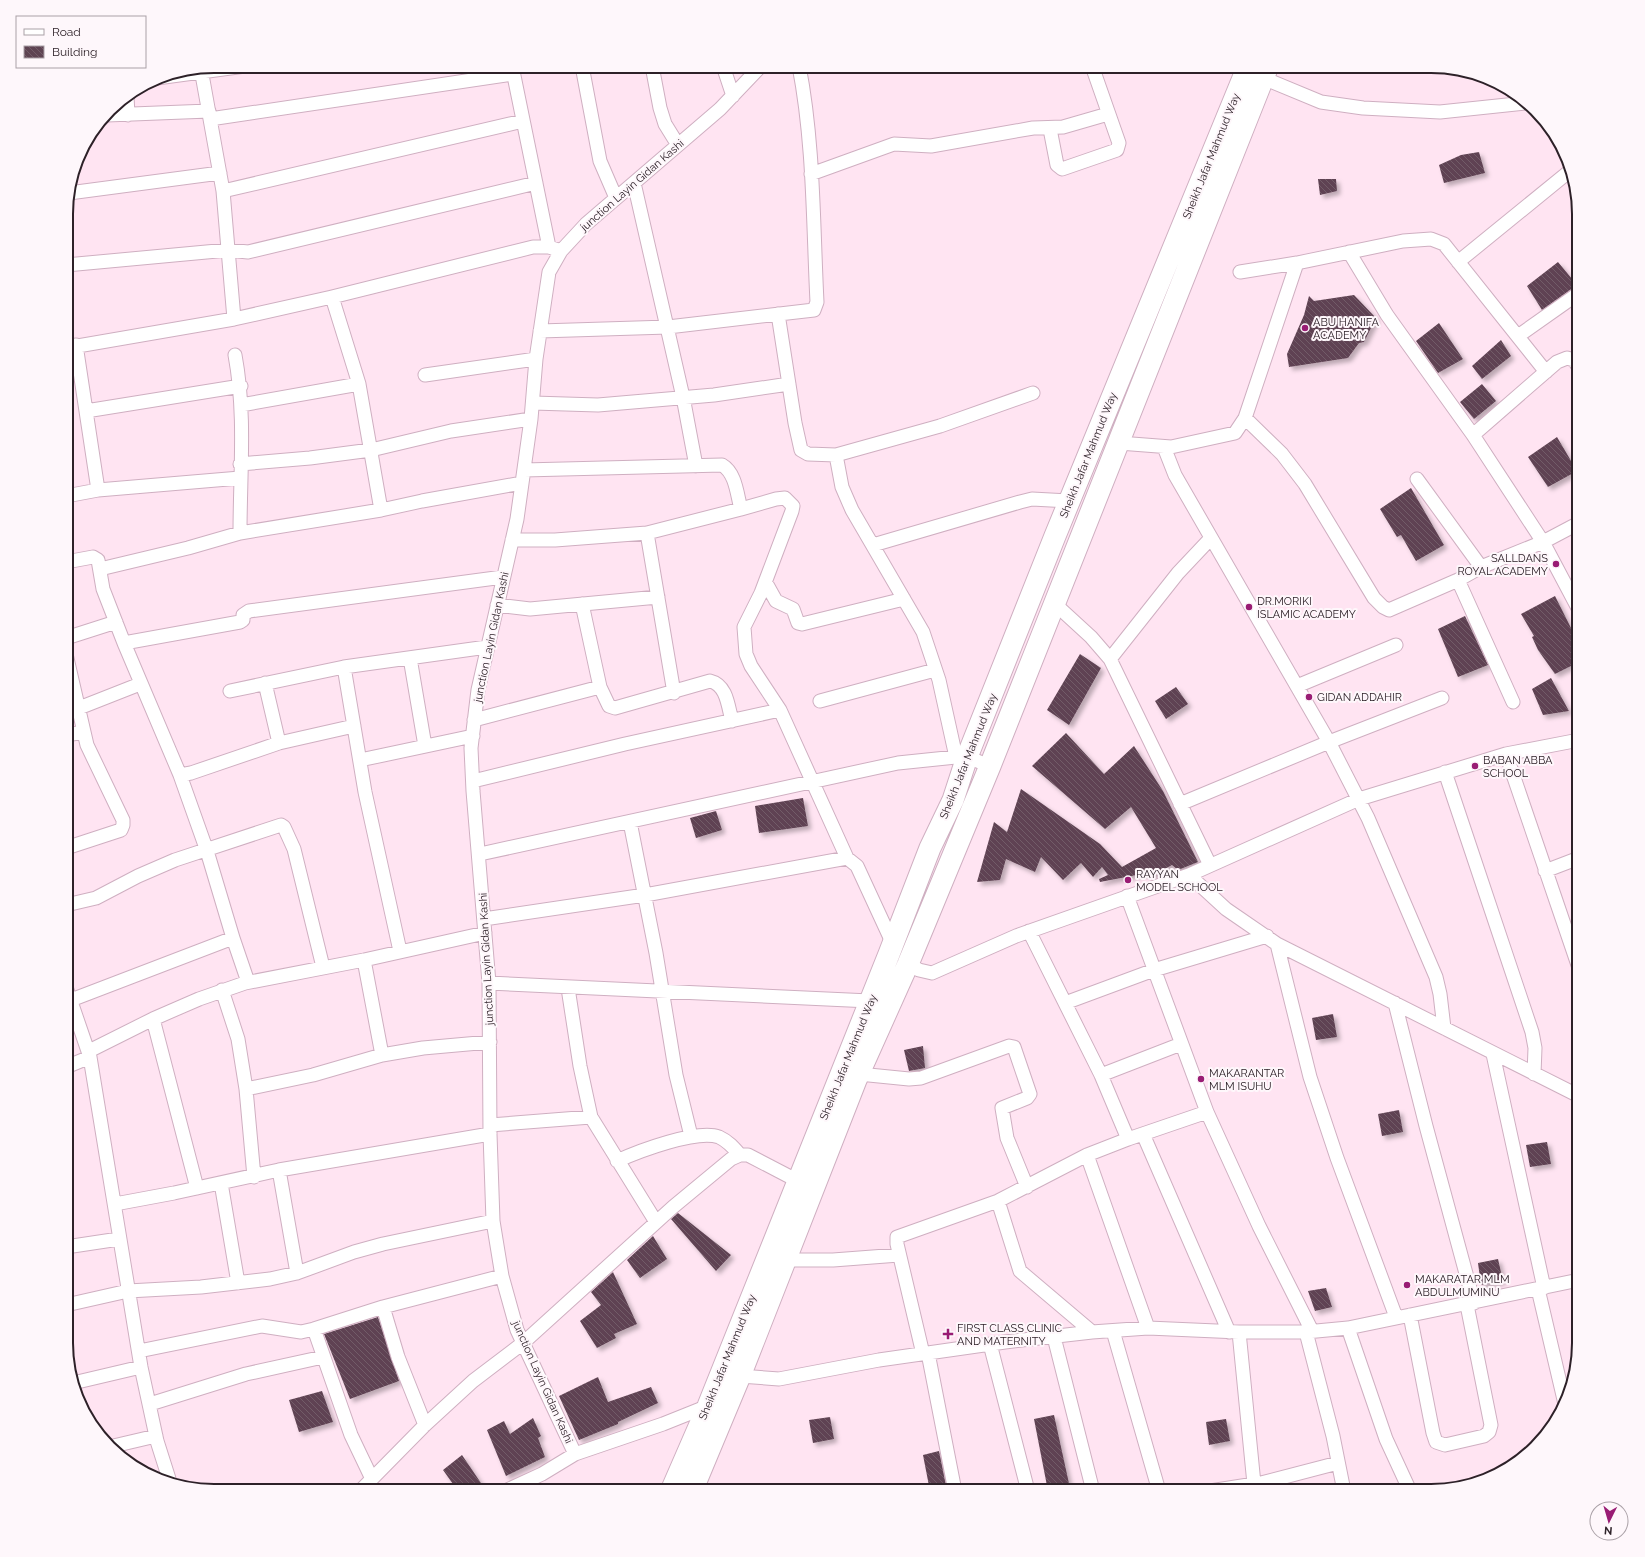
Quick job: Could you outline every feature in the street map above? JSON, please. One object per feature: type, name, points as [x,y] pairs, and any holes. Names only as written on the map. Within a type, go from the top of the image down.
[{"type":"main road","name":"Sheikh Jafar Mahmud Way","points":[[695,1484],[740,1376],[859,1074],[908,964],[1055,604],[1119,443],[1259,73]]},
{"type":"main road","name":"Sheikh Jafar Mahmud Way","points":[[674,1484],[708,1406],[930,848],[953,800],[962,757],[1069,500],[1259,73]]},
{"type":"street","points":[[202,73],[223,192],[234,319]]},
{"type":"street","points":[[113,115],[210,115],[492,73]]},
{"type":"street","points":[[513,73],[548,247]]},
{"type":"street","points":[[583,73],[600,162],[616,198]]},
{"type":"street","points":[[653,73],[660,108],[665,124],[678,145]]},
{"type":"street","points":[[725,73],[733,96]]},
{"type":"street","name":"junction Layin Gidan Kashi","points":[[575,1454],[517,1330],[502,1276],[493,1221],[490,1130],[490,983],[473,781],[474,720],[478,690],[512,540],[522,483],[531,420],[536,359],[549,272],[561,251],[586,224],[733,96],[754,73]]},
{"type":"street","points":[[540,332],[668,327],[811,311],[816,307],[811,174],[803,86],[800,73]]},
{"type":"street","points":[[1050,129],[1057,165],[1062,169],[1117,150],[1119,143],[1094,73]]},
{"type":"street","points":[[1266,73],[1321,102],[1363,108],[1419,113],[1519,104]]},
{"type":"street","points":[[127,103],[128,115]]},
{"type":"street","points":[[811,174],[894,144],[931,146],[1033,128],[1050,129],[1108,114]]},
{"type":"street","points":[[223,192],[523,121]]},
{"type":"street","points":[[75,192],[220,173]]},
{"type":"street","points":[[1458,262],[1566,174]]},
{"type":"street","points":[[73,264],[228,250],[248,252],[270,248],[430,207],[536,183]]},
{"type":"street","points":[[634,183],[668,327],[696,466]]},
{"type":"street","points":[[1240,272],[1297,263],[1403,241],[1431,239],[1444,244],[1546,372]]},
{"type":"street","points":[[73,346],[234,319],[332,297],[533,247],[548,247],[561,251]]},
{"type":"street","points":[[1349,252],[1387,315],[1473,436],[1543,542],[1572,597]]},
{"type":"street","points":[[1119,443],[1164,447],[1177,446],[1235,433],[1245,418],[1297,263]]},
{"type":"street","points":[[332,297],[358,384],[381,510]]},
{"type":"street","points":[[1518,336],[1572,298]]},
{"type":"street","points":[[778,314],[801,450],[808,454],[836,455],[940,426],[1033,393]]},
{"type":"street","points":[[235,354],[242,405],[240,533]]},
{"type":"street","points":[[73,355],[86,411],[98,490]]},
{"type":"street","points":[[1473,436],[1557,362],[1567,358],[1572,359]]},
{"type":"street","points":[[425,375],[536,359]]},
{"type":"street","points":[[242,405],[358,384]]},
{"type":"street","points":[[533,402],[586,405],[683,398],[789,384]]},
{"type":"street","points":[[86,411],[240,386]]},
{"type":"street","points":[[1245,418],[1282,454],[1305,484],[1374,598],[1382,607],[1389,610],[1458,580],[1481,567],[1543,542],[1572,527]]},
{"type":"street","points":[[240,464],[310,458],[371,450],[451,431],[531,420]]},
{"type":"street","points":[[1164,447],[1175,475],[1298,686],[1359,799],[1436,977],[1440,994],[1444,1028]]},
{"type":"street","points":[[836,455],[842,487],[859,523],[923,632],[962,757]]},
{"type":"street","points":[[524,470],[722,465],[729,469],[741,509]]},
{"type":"street","points":[[73,495],[98,490],[240,478]]},
{"type":"street","points":[[1417,479],[1481,567]]},
{"type":"street","points":[[100,569],[188,548],[240,533],[381,510],[522,483]]},
{"type":"street","points":[[512,540],[555,540],[647,533],[776,499],[785,498],[793,506],[766,583],[744,627],[743,633],[746,654],[751,666],[780,710],[847,858],[857,866],[893,944]]},
{"type":"street","points":[[873,545],[1032,499],[1069,500]]},
{"type":"street","points":[[647,533],[674,693]]},
{"type":"street","points":[[1110,659],[1178,573],[1211,538]]},
{"type":"street","points":[[73,561],[94,558],[98,560],[103,589],[140,684],[180,775],[207,851],[248,982]]},
{"type":"street","points":[[124,643],[240,622],[243,620],[243,615],[249,611],[503,577]]},
{"type":"street","points":[[1458,580],[1514,702]]},
{"type":"street","points":[[766,583],[776,601],[793,609],[798,623],[802,624],[904,599]]},
{"type":"street","points":[[497,605],[530,609],[658,597]]},
{"type":"street","points":[[582,604],[600,688],[609,706],[615,708],[674,693],[710,681],[718,683],[722,688],[732,721]]},
{"type":"street","points":[[1055,604],[1091,637],[1110,659],[1210,865]]},
{"type":"street","points":[[73,636],[116,622]]},
{"type":"street","points":[[1298,686],[1396,645]]},
{"type":"street","points":[[230,691],[344,667],[487,647]]},
{"type":"street","points":[[410,658],[425,746]]},
{"type":"street","points":[[344,667],[360,760],[400,951]]},
{"type":"street","points":[[820,701],[935,670]]},
{"type":"street","points":[[265,683],[279,743]]},
{"type":"street","points":[[78,708],[140,684]]},
{"type":"street","points":[[73,686],[87,745],[123,820],[121,830],[73,846]]},
{"type":"street","points":[[474,720],[600,688]]},
{"type":"street","points":[[1180,804],[1329,742],[1442,698]]},
{"type":"street","points":[[473,781],[625,744],[780,710]]},
{"type":"street","points":[[180,775],[191,773],[279,743],[354,726]]},
{"type":"street","points":[[73,734],[84,732]]},
{"type":"street","points":[[360,760],[473,736]]},
{"type":"street","points":[[908,964],[919,970],[932,973],[1029,931],[1127,896],[1189,876],[1210,865],[1359,799],[1506,754],[1572,741]]},
{"type":"street","points":[[1506,754],[1572,948]]},
{"type":"street","points":[[480,854],[898,763],[962,757],[990,766]]},
{"type":"street","points":[[1445,772],[1532,1032],[1535,1048],[1534,1074]]},
{"type":"street","points":[[630,822],[645,894],[676,1075],[691,1136]]},
{"type":"street","points":[[73,904],[96,898],[138,876],[175,860],[207,851],[281,825],[284,827],[294,849],[323,967]]},
{"type":"street","points":[[484,919],[645,894],[847,858]]},
{"type":"street","points":[[1545,871],[1572,861]]},
{"type":"street","points":[[1189,876],[1226,909],[1272,940],[1493,1054],[1572,1093]]},
{"type":"street","points":[[1127,896],[1207,1112],[1309,1332],[1342,1484]]},
{"type":"street","points":[[1029,931],[1101,1075],[1128,1139]]},
{"type":"street","points":[[73,1064],[153,1019],[222,990],[248,982],[364,960],[485,933]]},
{"type":"street","points":[[73,999],[233,938]]},
{"type":"street","points":[[1065,1003],[1154,970],[1272,940]]},
{"type":"street","points":[[1272,940],[1310,1077],[1337,1158],[1396,1317]]},
{"type":"street","points":[[364,960],[382,1055]]},
{"type":"street","points":[[490,983],[568,988],[844,999],[870,1002]]},
{"type":"street","points":[[568,988],[580,1066],[591,1117],[656,1222]]},
{"type":"street","points":[[222,990],[238,1039],[246,1089],[254,1177]]},
{"type":"street","points":[[1395,1003],[1471,1304],[1492,1425],[1489,1432],[1484,1436],[1445,1445],[1436,1442],[1410,1315]]},
{"type":"street","points":[[73,1006],[89,1054],[141,1367],[156,1436],[168,1477]]},
{"type":"street","points":[[153,1019],[197,1188]]},
{"type":"street","points":[[246,1089],[313,1075],[382,1055],[423,1048],[490,1042]]},
{"type":"street","points":[[1101,1075],[1181,1044]]},
{"type":"street","points":[[859,1074],[909,1079],[921,1078],[1009,1046],[1014,1047],[1030,1094],[1027,1098],[1002,1108],[1007,1138],[1027,1187]]},
{"type":"street","points":[[1493,1054],[1563,1393]]},
{"type":"street","points":[[953,1484],[925,1353],[899,1255],[897,1237],[998,1200],[1027,1187],[1087,1155],[1128,1139],[1207,1112]]},
{"type":"street","points":[[114,1204],[254,1177],[279,1170],[490,1130],[591,1117]]},
{"type":"street","points":[[1143,1134],[1234,1332],[1260,1484]]},
{"type":"street","points":[[617,1161],[637,1152],[691,1136],[712,1135],[719,1137],[731,1145],[740,1155]]},
{"type":"street","points":[[367,1484],[425,1425],[473,1381],[523,1343],[656,1222],[731,1159],[740,1155],[748,1155],[798,1181]]},
{"type":"street","points":[[1087,1155],[1148,1328]]},
{"type":"street","points":[[279,1170],[297,1273]]},
{"type":"street","points":[[221,1183],[238,1283]]},
{"type":"street","points":[[998,1200],[1020,1271],[1092,1332]]},
{"type":"street","points":[[73,1303],[128,1291],[201,1287],[270,1279],[297,1273],[354,1252],[383,1244],[493,1221]]},
{"type":"street","points":[[73,1246],[120,1239]]},
{"type":"street","points":[[785,1260],[833,1260],[899,1255]]},
{"type":"street","points":[[139,1351],[262,1326],[295,1332],[314,1329],[383,1307],[502,1276]]},
{"type":"street","points":[[740,1376],[779,1379],[925,1353],[1092,1332],[1148,1328],[1234,1332],[1309,1332],[1348,1328],[1396,1317],[1471,1304],[1572,1281]]},
{"type":"street","points":[[383,1307],[398,1357],[425,1425]]},
{"type":"street","points":[[1348,1328],[1386,1439],[1407,1484]]},
{"type":"street","points":[[314,1329],[351,1435],[372,1479]]},
{"type":"street","points":[[1113,1331],[1157,1484]]},
{"type":"street","points":[[1054,1337],[1091,1484]]},
{"type":"street","points":[[990,1344],[1026,1484]]},
{"type":"street","points":[[150,1404],[246,1374],[323,1357]]},
{"type":"street","points":[[79,1382],[141,1367]]},
{"type":"street","points":[[520,1484],[542,1474],[575,1454],[649,1429],[708,1406]]},
{"type":"street","points":[[117,1445],[156,1436]]},
{"type":"street","points":[[1267,1484],[1338,1463]]},
{"type":"building","points":[[1479,152],[1485,173],[1444,183],[1439,165],[1461,155]]},
{"type":"building","points":[[1318,179],[1336,179],[1337,191],[1320,195]]},
{"type":"building","points":[[1558,262],[1572,279],[1572,289],[1542,310],[1527,286]]},
{"type":"building","points":[[1354,295],[1376,318],[1364,342],[1359,343],[1348,358],[1289,367],[1287,354],[1304,315],[1309,296],[1314,301]]},
{"type":"building","points":[[1439,323],[1463,359],[1438,373],[1416,341]]},
{"type":"building","points":[[1501,340],[1511,356],[1482,379],[1472,366]]},
{"type":"building","points":[[1482,384],[1496,401],[1474,419],[1460,402]]},
{"type":"building","points":[[1557,437],[1572,462],[1572,474],[1548,487],[1528,457]]},
{"type":"building","points":[[1411,488],[1444,545],[1416,561],[1401,535],[1397,537],[1380,509]]},
{"type":"building","points":[[1555,596],[1572,631],[1572,666],[1555,674],[1538,650],[1532,637],[1534,636],[1521,614]]},
{"type":"building","points":[[1465,616],[1488,665],[1458,677],[1438,629]]},
{"type":"building","points":[[1080,654],[1101,668],[1069,725],[1047,710]]},
{"type":"building","points":[[1551,678],[1569,711],[1543,715],[1532,689]]},
{"type":"building","points":[[1176,687],[1188,704],[1166,719],[1155,701]]},
{"type":"building","points":[[1066,733],[1104,774],[1134,746],[1163,791],[1198,862],[1178,870],[1172,865],[1150,877],[1147,873],[1100,882],[1099,879],[1108,875],[1102,867],[1093,877],[1081,863],[1063,880],[1041,857],[1035,872],[1006,859],[1000,880],[977,882],[994,822],[1007,832],[1021,789],[1100,844],[1122,867],[1156,848],[1131,807],[1105,829],[1032,766]]},
{"type":"building","points":[[803,798],[808,826],[759,833],[755,806]]},
{"type":"building","points":[[716,811],[722,830],[696,838],[690,818]]},
{"type":"building","points":[[1333,1014],[1337,1037],[1316,1040],[1312,1018]]},
{"type":"building","points":[[923,1046],[925,1068],[909,1071],[904,1050]]},
{"type":"building","points":[[1399,1110],[1403,1132],[1382,1136],[1378,1114]]},
{"type":"building","points":[[1547,1142],[1551,1164],[1530,1167],[1526,1145]]},
{"type":"building","points":[[678,1213],[731,1255],[716,1271],[671,1219]]},
{"type":"building","points":[[653,1236],[667,1259],[640,1278],[627,1260]]},
{"type":"building","points":[[1498,1259],[1503,1281],[1481,1285],[1478,1263]]},
{"type":"building","points":[[613,1272],[637,1324],[614,1334],[616,1338],[597,1348],[580,1321],[601,1305],[591,1292]]},
{"type":"building","points":[[1326,1288],[1332,1307],[1315,1311],[1308,1291]]},
{"type":"building","points":[[378,1317],[399,1381],[350,1399],[324,1334]]},
{"type":"building","points":[[598,1377],[608,1402],[651,1387],[658,1403],[618,1422],[618,1424],[579,1440],[559,1396]]},
{"type":"building","points":[[322,1391],[333,1422],[299,1432],[289,1400]]},
{"type":"building","points":[[1054,1415],[1069,1484],[1047,1484],[1034,1419]]},
{"type":"building","points":[[830,1417],[834,1439],[813,1443],[809,1420]]},
{"type":"building","points":[[533,1418],[541,1436],[538,1438],[545,1457],[506,1476],[487,1430],[504,1421],[510,1434]]},
{"type":"building","points":[[1226,1419],[1230,1441],[1209,1445],[1206,1422]]},
{"type":"building","points":[[939,1451],[946,1484],[929,1484],[923,1455]]},
{"type":"building","points":[[462,1455],[482,1484],[453,1484],[443,1470]]},
{"type":"place","name":"ABU HANIFA ACADEMY","points":[[1305,328]]},
{"type":"place","name":"SALLDANS ROYAL ACADEMY","points":[[1556,564]]},
{"type":"place","name":"DR.MORIKI ISLAMIC ACADEMY","points":[[1249,607]]},
{"type":"place","name":"GIDAN ADDAHIR","points":[[1309,697]]},
{"type":"place","name":"BABAN ABBA SCHOOL","points":[[1475,766]]},
{"type":"place","name":"RAYYAN MODEL SCHOOL","points":[[1128,880]]},
{"type":"place","name":"MAKARANTAR MLM ISUHU","points":[[1201,1079]]},
{"type":"place","name":"MAKARATAR MLM ABDULMUMINU","points":[[1407,1285]]},
{"type":"place","name":"FIRST CLASS CLINIC AND MATERNITY","points":[[948,1334]]}]
